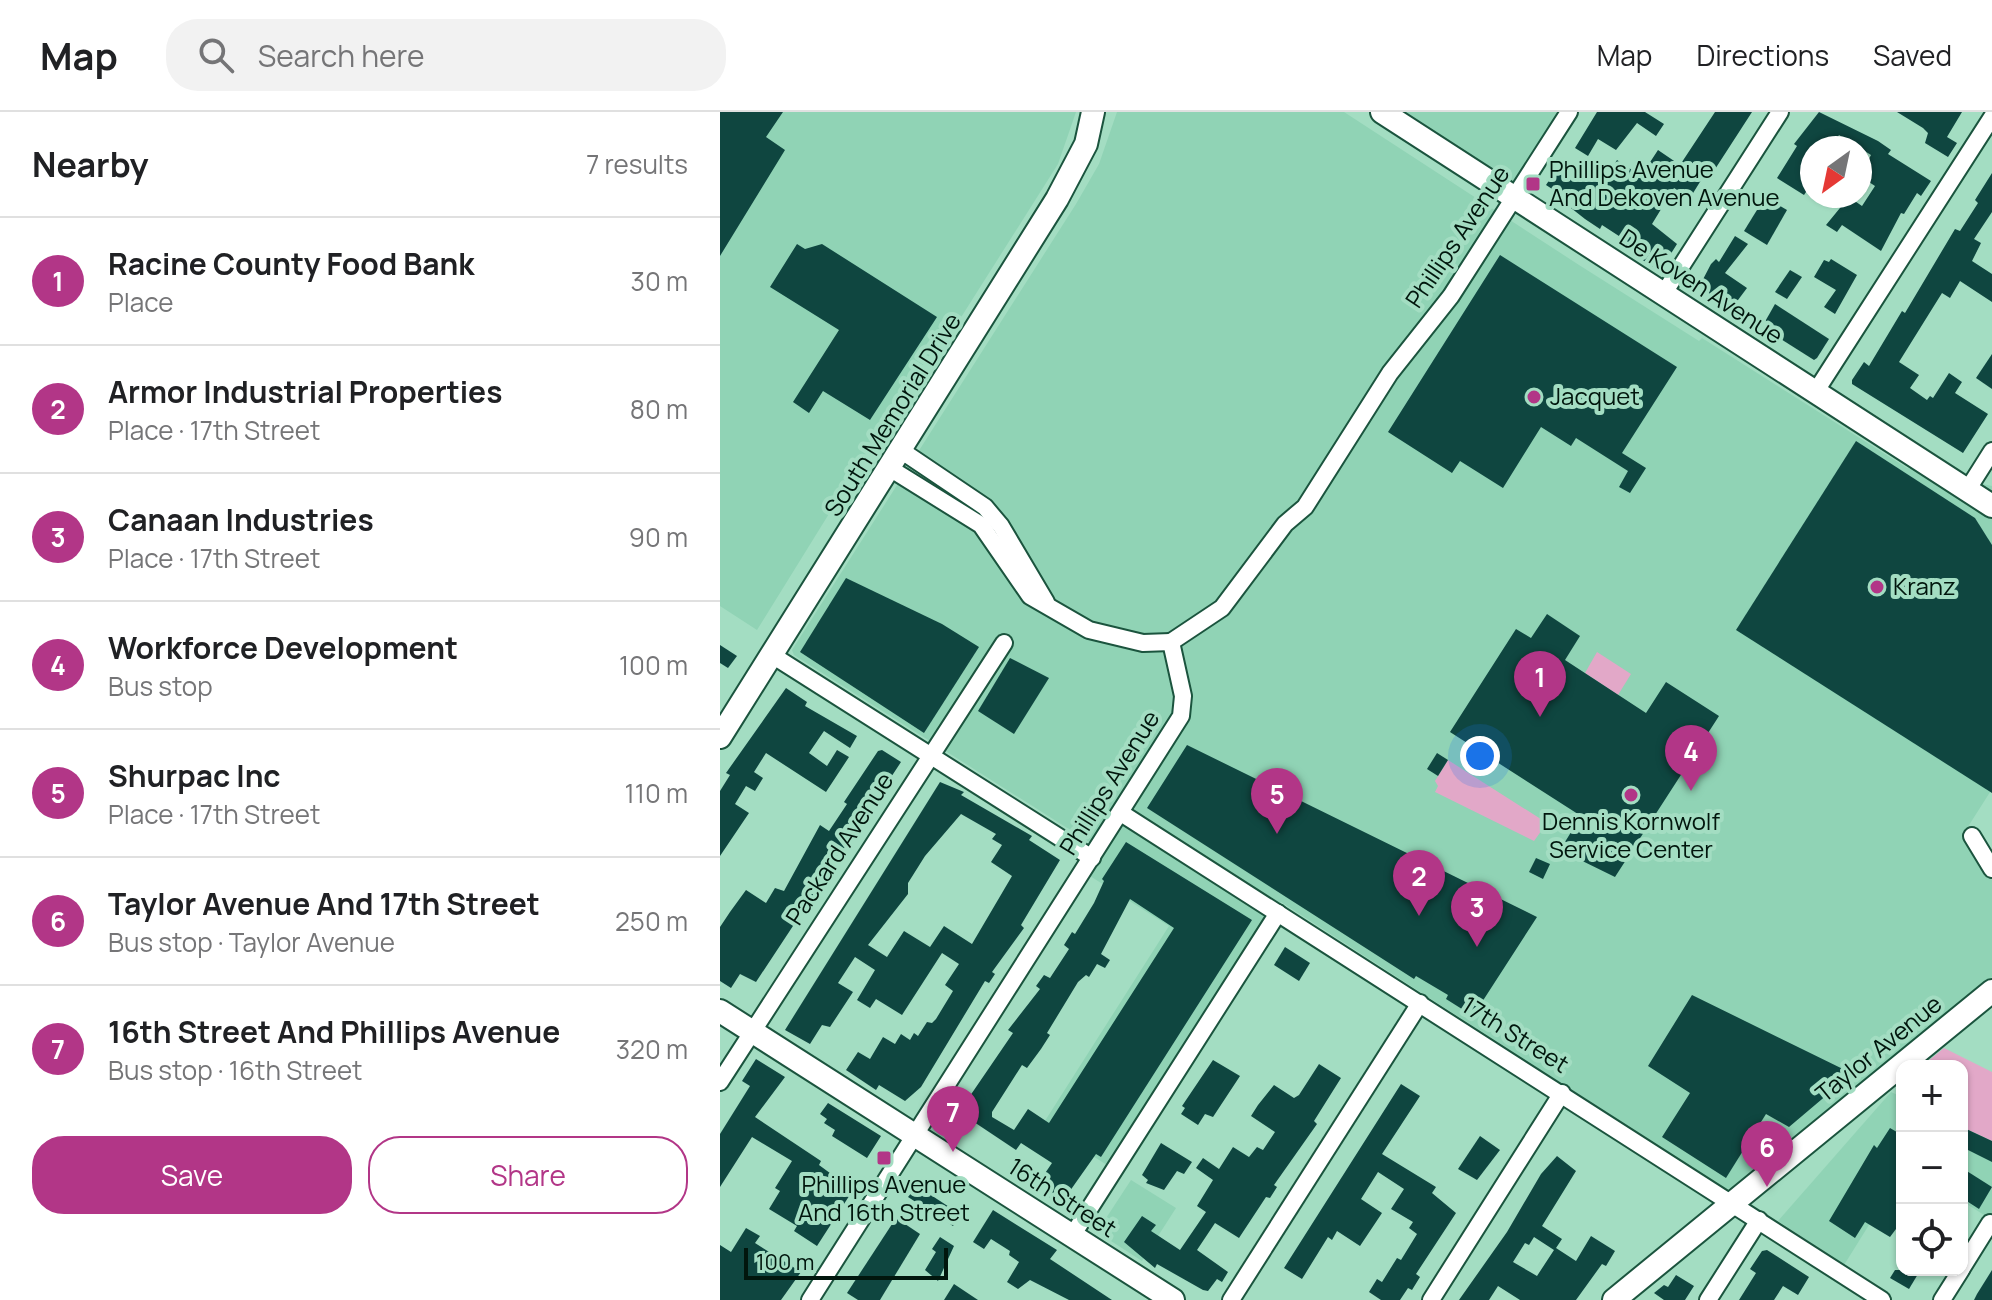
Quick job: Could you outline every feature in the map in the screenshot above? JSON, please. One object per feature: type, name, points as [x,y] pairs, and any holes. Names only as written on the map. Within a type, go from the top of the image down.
[{"type":"street","name":"South Memorial Drive","points":[[720,737],[1057,199],[1086,144],[1093,112]]},
{"type":"street","name":"De Koven Avenue","points":[[1382,112],[1992,506]]},
{"type":"street","name":"Phillips Avenue","points":[[811,1300],[1181,716],[1183,696],[1171,642],[1222,608],[1285,524],[1305,507],[1390,373],[1451,296],[1569,112]]},
{"type":"street","points":[[1664,293],[1780,112]]},
{"type":"street","points":[[1816,391],[1992,117]]},
{"type":"street","points":[[1968,489],[1992,451]]},
{"type":"street","points":[[896,460],[981,525],[1030,596],[1047,603],[1089,630],[1143,643],[1171,642]]},
{"type":"street","name":"Packard Avenue","points":[[720,1082],[929,754],[1004,643]]},
{"type":"street","points":[[772,655],[1092,858]]},
{"type":"street","name":"17th Street","points":[[1121,813],[1882,1300]]},
{"type":"street","points":[[1972,836],[1992,869]]},
{"type":"street","points":[[1072,1236],[1278,913]]},
{"type":"street","name":"Taylor Avenue","points":[[1614,1300],[1992,991]]},
{"type":"street","points":[[1231,1300],[1420,1003]]},
{"type":"street","name":"16th Street","points":[[720,1011],[1173,1300]]},
{"type":"street","points":[[1431,1300],[1562,1093]]},
{"type":"street","points":[[1708,1300],[1759,1220]]},
{"type":"street","points":[[1968,1259],[1990,1223]]},
{"type":"street","points":[[1942,1300],[1957,1276]]},
{"type":"shaded area","points":[[720,112],[1076,112],[1058,164],[953,330],[948,327],[884,425],[757,630],[720,606]]},
{"type":"shaded area","points":[[1117,112],[1344,112],[1699,341],[1702,338],[1907,468],[1992,486],[1992,789],[1964,833],[1992,880],[1992,977],[1732,1188],[1725,1189],[1281,902],[1110,1167],[1043,1124],[1169,926],[1090,876],[1105,852],[794,655],[792,650],[1076,204],[1099,164]]},
{"type":"shaded area","points":[[1395,112],[1561,112],[1516,182],[1511,184]]},
{"type":"shaded area","points":[[1597,652],[1631,674],[1618,695],[1585,673]]},
{"type":"shaded area","points":[[1448,760],[1547,823],[1534,841],[1435,792],[1438,786],[1435,781]]},
{"type":"shaded area","points":[[1944,1048],[1968,1060],[1929,1060]]},
{"type":"shaded area","points":[[1968,1060],[1992,1072],[1992,1141],[1968,1130]]},
{"type":"shaded area","points":[[1891,1092],[1896,1094],[1896,1182],[1844,1265],[1778,1221]]},
{"type":"shaded area","points":[[1968,1130],[1992,1141],[1992,1220],[1968,1205]]},
{"type":"shaded area","points":[[1131,1180],[1176,1208],[1142,1261],[1097,1232]]},
{"type":"building","points":[[720,112],[783,112],[766,137],[785,150],[720,256]]},
{"type":"building","points":[[1597,112],[1645,112],[1664,124],[1656,136],[1637,123],[1616,150],[1598,139],[1588,156],[1575,148]]},
{"type":"building","points":[[1715,112],[1752,112],[1708,180],[1703,177],[1690,198],[1674,188],[1652,224],[1677,244],[1660,271],[1638,257],[1642,251],[1602,225],[1600,229],[1585,219],[1571,208],[1569,200],[1546,185],[1558,167],[1576,175],[1585,160],[1608,174],[1617,160],[1641,176],[1658,150],[1680,165]]},
{"type":"building","points":[[1819,112],[1868,136],[1839,135],[1800,136]]},
{"type":"building","points":[[1897,112],[1962,112],[1947,137],[1957,143],[1948,157],[1925,143],[1928,133],[1923,128]]},
{"type":"building","points":[[1800,136],[1800,192],[1777,178],[1797,146],[1794,144]]},
{"type":"building","points":[[1872,138],[1891,150],[1888,154],[1931,181],[1921,196],[1917,193],[1904,214],[1901,213],[1881,251],[1842,225],[1837,232],[1826,225],[1840,208],[1872,208],[1875,186],[1872,184]]},
{"type":"building","points":[[1992,173],[1992,212],[1974,239],[1981,243],[1972,261],[1992,274],[1992,302],[1960,281],[1950,298],[1942,293],[1899,362],[1919,375],[1910,388],[1927,400],[1930,396],[1933,398],[1949,373],[1962,382],[1955,393],[1988,414],[1963,453],[1852,384],[1852,380],[1864,362],[1869,366],[1902,311],[1905,313],[1955,229],[1960,231],[1978,203],[1975,200]]},
{"type":"building","points":[[1765,197],[1787,210],[1767,245],[1744,231]]},
{"type":"building","points":[[1735,236],[1748,244],[1725,273],[1747,288],[1732,308],[1699,287],[1711,264],[1716,259],[1719,262]]},
{"type":"building","points":[[797,244],[805,249],[822,244],[937,317],[870,420],[823,391],[809,413],[793,402],[839,330],[770,287]]},
{"type":"building","name":"Jacquet","points":[[1500,255],[1677,367],[1622,453],[1646,468],[1630,493],[1619,487],[1628,471],[1576,438],[1571,446],[1541,427],[1503,488],[1460,461],[1452,473],[1388,432]]},
{"type":"building","points":[[1831,259],[1857,275],[1835,314],[1824,307],[1836,290],[1814,277],[1824,260],[1829,262]]},
{"type":"building","points":[[1790,270],[1802,277],[1787,299],[1775,292]]},
{"type":"building","points":[[1775,304],[1829,339],[1817,358],[1814,360],[1762,327]]},
{"type":"building","points":[[1992,354],[1992,389],[1976,378]]},
{"type":"building","name":"Kranz","points":[[1856,441],[1975,518],[1992,545],[1992,793],[1736,630]]},
{"type":"building","points":[[846,578],[942,624],[979,647],[924,733],[800,652]]},
{"type":"building","points":[[1547,614],[1580,636],[1565,660],[1646,713],[1666,682],[1719,716],[1615,877],[1560,850],[1581,816],[1450,732],[1516,629],[1531,638]]},
{"type":"building","points":[[720,645],[737,656],[728,668],[720,663]]},
{"type":"building","points":[[1010,658],[1049,678],[1014,734],[978,711]]},
{"type":"building","points":[[786,688],[807,702],[805,706],[857,736],[850,748],[824,731],[809,753],[827,766],[837,750],[849,757],[826,792],[766,753],[754,772],[763,778],[755,791],[746,786],[735,804],[749,813],[720,856],[720,791],[730,775],[726,773]]},
{"type":"building","points":[[1187,745],[1537,917],[1473,1016],[1446,999],[1448,995],[1416,976],[1414,979],[1147,808]]},
{"type":"building","points":[[882,750],[901,762],[756,982],[740,974],[731,988],[720,981],[720,927],[730,912],[746,890],[766,903],[775,888],[784,891],[820,825],[829,831],[847,804],[844,802],[878,751]]},
{"type":"building","points":[[1437,753],[1448,760],[1438,776],[1427,769]]},
{"type":"building","points":[[940,782],[964,792],[961,795],[1032,836],[1029,840],[1060,860],[1021,925],[1024,928],[992,972],[995,974],[989,983],[985,981],[921,1087],[905,1101],[879,1085],[876,1090],[846,1070],[858,1052],[870,1059],[883,1037],[895,1044],[901,1034],[910,1040],[914,1033],[918,1036],[927,1022],[932,1023],[936,1019],[953,991],[945,985],[959,964],[942,953],[902,1015],[876,999],[870,1008],[857,1000],[875,970],[855,957],[838,983],[853,992],[830,1027],[822,1025],[810,1044],[785,1030]],"holes":[[[961,814],[996,834],[992,839],[1002,845],[991,862],[1012,876],[972,944],[944,926],[930,947],[904,931],[887,957],[868,945],[908,894],[908,883],[925,856]]]},
{"type":"building","points":[[1126,842],[1252,920],[1101,1157],[1096,1154],[1060,1205],[1035,1188],[1052,1163],[1021,1143],[1016,1150],[959,1112],[1013,1033],[1008,1030],[1040,989],[1036,986],[1044,975],[1050,978],[1069,949],[1064,945],[1072,932],[1075,934],[1094,903],[1104,881],[1102,879]],"holes":[[[1130,899],[1174,928],[1049,1123],[1028,1109],[1014,1130],[992,1117],[992,1112],[1022,1065],[1027,1068],[1050,1035],[1047,1033],[1078,982],[1086,975],[1089,977],[1097,964],[1105,968],[1110,960],[1101,954]]]},
{"type":"building","points":[[1536,858],[1550,864],[1543,879],[1529,872]]},
{"type":"building","points":[[1285,947],[1310,963],[1299,981],[1274,965]]},
{"type":"building","points":[[1692,995],[1849,1072],[1844,1082],[1837,1078],[1828,1094],[1789,1127],[1766,1114],[1726,1178],[1662,1137],[1690,1093],[1648,1066]]},
{"type":"building","points":[[756,1059],[785,1077],[755,1117],[821,1161],[819,1165],[853,1190],[817,1246],[794,1231],[797,1226],[769,1209],[780,1191],[775,1188],[792,1161],[752,1137],[720,1187],[720,1134],[750,1086],[742,1081]]},
{"type":"building","points":[[1213,1060],[1240,1076],[1213,1117],[1205,1114],[1198,1125],[1181,1114],[1185,1108],[1182,1106]]},
{"type":"building","points":[[1319,1064],[1341,1078],[1314,1121],[1317,1124],[1274,1185],[1277,1187],[1270,1198],[1266,1197],[1239,1238],[1215,1223],[1197,1250],[1228,1272],[1222,1282],[1217,1279],[1208,1291],[1203,1290],[1157,1264],[1155,1268],[1124,1242],[1142,1216],[1156,1225],[1151,1231],[1180,1250],[1206,1212],[1197,1206],[1213,1180],[1196,1168],[1203,1158],[1219,1169],[1233,1147],[1249,1157],[1257,1147],[1263,1150],[1275,1132],[1251,1116],[1258,1105],[1274,1085],[1294,1098],[1299,1095]]},
{"type":"building","points":[[1401,1084],[1420,1096],[1382,1154],[1436,1187],[1432,1193],[1456,1213],[1416,1274],[1420,1277],[1412,1290],[1408,1288],[1400,1300],[1381,1300],[1369,1292],[1377,1279],[1382,1282],[1397,1258],[1401,1260],[1417,1234],[1409,1228],[1413,1222],[1391,1209],[1404,1189],[1378,1172],[1361,1199],[1382,1213],[1360,1246],[1337,1231],[1332,1240],[1328,1237],[1302,1279],[1284,1268]]},
{"type":"building","points":[[828,1103],[881,1136],[867,1158],[832,1136],[835,1130],[824,1123],[827,1119],[820,1114]]},
{"type":"building","points":[[1890,1128],[1896,1132],[1896,1229],[1890,1237],[1865,1222],[1855,1238],[1829,1221],[1874,1145],[1877,1148]]},
{"type":"building","points":[[1968,1130],[1992,1141],[1992,1162],[1968,1150]]},
{"type":"building","points":[[1480,1136],[1500,1150],[1477,1180],[1458,1169]]},
{"type":"building","points":[[1161,1143],[1192,1162],[1184,1174],[1177,1171],[1164,1190],[1146,1183],[1148,1180],[1142,1175]]},
{"type":"building","points":[[1557,1156],[1576,1171],[1542,1226],[1562,1239],[1556,1248],[1576,1261],[1591,1236],[1615,1251],[1606,1266],[1602,1264],[1576,1300],[1520,1300],[1498,1286],[1489,1300],[1459,1300],[1507,1232],[1541,1174]],"holes":[[[1534,1237],[1554,1250],[1537,1276],[1513,1262],[1525,1243],[1529,1245]]]},
{"type":"building","points":[[1968,1172],[1992,1187],[1979,1209],[1968,1202]]},
{"type":"building","points":[[917,1186],[960,1214],[953,1226],[908,1197]]},
{"type":"building","points":[[993,1210],[1057,1250],[1050,1259],[1112,1300],[1069,1300],[1030,1280],[1018,1289],[1007,1282],[1019,1262],[1009,1255],[1010,1251],[991,1239],[984,1249],[973,1242]]},
{"type":"building","points":[[896,1218],[920,1234],[880,1300],[858,1300],[847,1293]]},
{"type":"building","points":[[746,1228],[760,1236],[755,1243],[801,1272],[781,1300],[720,1300],[720,1245],[731,1252]]},
{"type":"building","points":[[940,1237],[954,1246],[938,1281],[925,1270],[936,1252],[932,1249]]},
{"type":"building","points":[[1767,1250],[1809,1277],[1798,1295],[1783,1286],[1774,1300],[1739,1300],[1756,1273],[1750,1269],[1762,1251]]},
{"type":"building","points":[[1895,1270],[1896,1276],[1917,1276],[1909,1289],[1890,1278]]},
{"type":"building","points":[[1992,1270],[1992,1300],[1974,1300],[1977,1294]]},
{"type":"building","points":[[1676,1275],[1694,1286],[1685,1300],[1664,1300],[1654,1293],[1664,1285],[1668,1287]]},
{"type":"building","points":[[954,1284],[978,1300],[944,1300]]},
{"type":"place","name":"Phillips Avenue And Dekoven Avenue","points":[[1533,184]]},
{"type":"place","name":"Jacquet","points":[[1534,397]]},
{"type":"place","name":"Kranz","points":[[1877,587]]},
{"type":"place","name":"Racine County Food Bank","points":[[1540,717]]},
{"type":"place","name":"Workforce Development","points":[[1691,791]]},
{"type":"place","name":"Dennis Kornwolf Service Center","points":[[1631,795]]},
{"type":"place","name":"Shurpac Inc","points":[[1277,834]]},
{"type":"place","name":"Armor Industrial Properties","points":[[1419,916]]},
{"type":"place","name":"Canaan Industries","points":[[1477,947]]},
{"type":"place","name":"16th Street And Phillips Avenue","points":[[953,1152]]},
{"type":"place","name":"Phillips Avenue And 16th Street","points":[[884,1158]]},
{"type":"place","name":"Taylor Avenue And 17th Street","points":[[1767,1187]]}]
